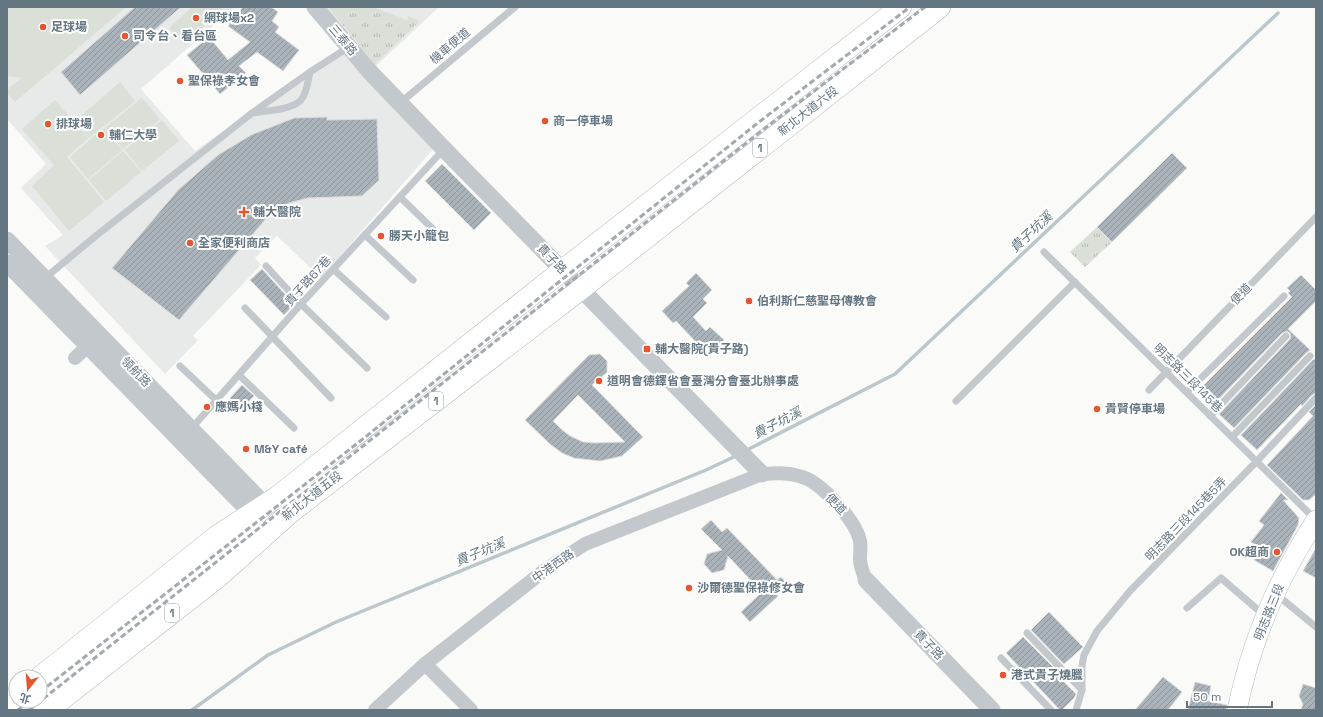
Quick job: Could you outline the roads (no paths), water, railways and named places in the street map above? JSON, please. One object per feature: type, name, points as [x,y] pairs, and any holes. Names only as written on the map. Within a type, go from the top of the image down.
[{"type":"main road","name":"新北大道六段","points":[[563,270],[901,7]]},
{"type":"main road","name":"新北大道六段","points":[[581,289],[940,7]]},
{"type":"main road","name":"新北大道五段","points":[[48,693],[218,577],[272,508],[563,270]]},
{"type":"main road","name":"新北大道五段","points":[[48,692],[217,536],[272,508],[581,289]]},
{"type":"main road","name":"明志路三段","points":[[1238,710],[1248,668],[1265,616],[1275,593],[1300,545],[1316,520]]},
{"type":"street","name":"三泰路","points":[[315,7],[371,73]]},
{"type":"street","name":"貴子路","points":[[371,73],[762,474]]},
{"type":"street","name":"領航路","points":[[7,240],[45,278],[94,341],[272,508]]},
{"type":"street","name":"領航路","points":[[7,263],[191,430],[272,508]]},
{"type":"street","points":[[75,358],[94,341]]},
{"type":"street","name":"便道","points":[[762,474],[791,474],[805,478],[818,485],[850,518],[857,530],[860,542],[861,570],[866,580]]},
{"type":"street","name":"中港西路","points":[[375,710],[425,664],[545,570],[585,544],[762,474]]},
{"type":"street","name":"貴子路","points":[[866,580],[992,710]]},
{"type":"street","points":[[425,664],[471,710]]},
{"type":"lane","name":"機車便道","points":[[400,103],[515,7]]},
{"type":"lane","points":[[45,278],[97,235],[252,113],[310,72],[349,47]]},
{"type":"lane","points":[[252,113],[291,106],[301,100],[306,89],[310,72]]},
{"type":"lane","name":"貴子路67巷","points":[[191,430],[301,304],[444,149]]},
{"type":"lane","points":[[400,197],[437,233]]},
{"type":"lane","name":"便道","points":[[1149,390],[1316,217]]},
{"type":"lane","points":[[365,235],[413,280]]},
{"type":"lane","name":"明志路三段145巷","points":[[1044,252],[1316,520]]},
{"type":"lane","points":[[266,266],[301,304],[367,368]]},
{"type":"lane","points":[[333,269],[386,317]]},
{"type":"lane","points":[[956,401],[1075,282]]},
{"type":"lane","points":[[1187,392],[1284,296]]},
{"type":"lane","points":[[245,308],[331,398]]},
{"type":"lane","points":[[1210,416],[1286,336]]},
{"type":"lane","points":[[1232,437],[1310,356]]},
{"type":"lane","points":[[180,366],[217,401]]},
{"type":"lane","points":[[239,375],[294,428]]},
{"type":"lane","name":"明志路三段145巷5弄","points":[[1076,710],[1082,690],[1082,666],[1084,655],[1098,631],[1130,591],[1257,461],[1316,398]]},
{"type":"lane","points":[[1187,608],[1221,578],[1265,616]]},
{"type":"lane","points":[[1275,593],[1316,627]]},
{"type":"lane","points":[[1027,633],[1082,690]]},
{"type":"lane","points":[[1001,658],[1051,710]]},
{"type":"waterway","name":"貴子坑溪","points":[[745,451],[895,374],[1278,13]]},
{"type":"waterway","name":"貴子坑溪","points":[[192,710],[268,655],[336,622],[706,470],[738,455]]},
{"type":"railway","points":[[48,686],[359,442],[759,122],[910,7]]},
{"type":"railway","points":[[29,710],[764,129],[925,7]]},
{"type":"place","name":"網球場x2","points":[[196,18]]},
{"type":"place","name":"足球場","points":[[43,27]]},
{"type":"place","name":"司令台、看台區","points":[[125,36]]},
{"type":"place","name":"聖保祿孝女會","points":[[180,81]]},
{"type":"place","name":"商一停車場","points":[[545,121]]},
{"type":"place","name":"排球場","points":[[48,124]]},
{"type":"place","name":"輔仁大學","points":[[101,135]]},
{"type":"place","name":"輔大醫院","points":[[244,212]]},
{"type":"place","name":"勝天小籠包","points":[[381,236]]},
{"type":"place","name":"全家便利商店","points":[[190,243]]},
{"type":"place","name":"伯利斯仁慈聖母傳教會","points":[[749,301]]},
{"type":"place","name":"輔大醫院(貴子路)","points":[[647,349]]},
{"type":"place","name":"道明會德鐸省會臺灣分會臺北辦事處","points":[[599,381]]},
{"type":"place","name":"應媽小棧","points":[[207,407]]},
{"type":"place","name":"貴賢停車場","points":[[1097,409]]},
{"type":"place","name":"M&Y café","points":[[246,449]]},
{"type":"place","name":"OK超商","points":[[1277,552]]},
{"type":"place","name":"沙爾德聖保祿修女會","points":[[689,588]]},
{"type":"place","name":"港式貴子燒臘","points":[[1003,675]]}]
